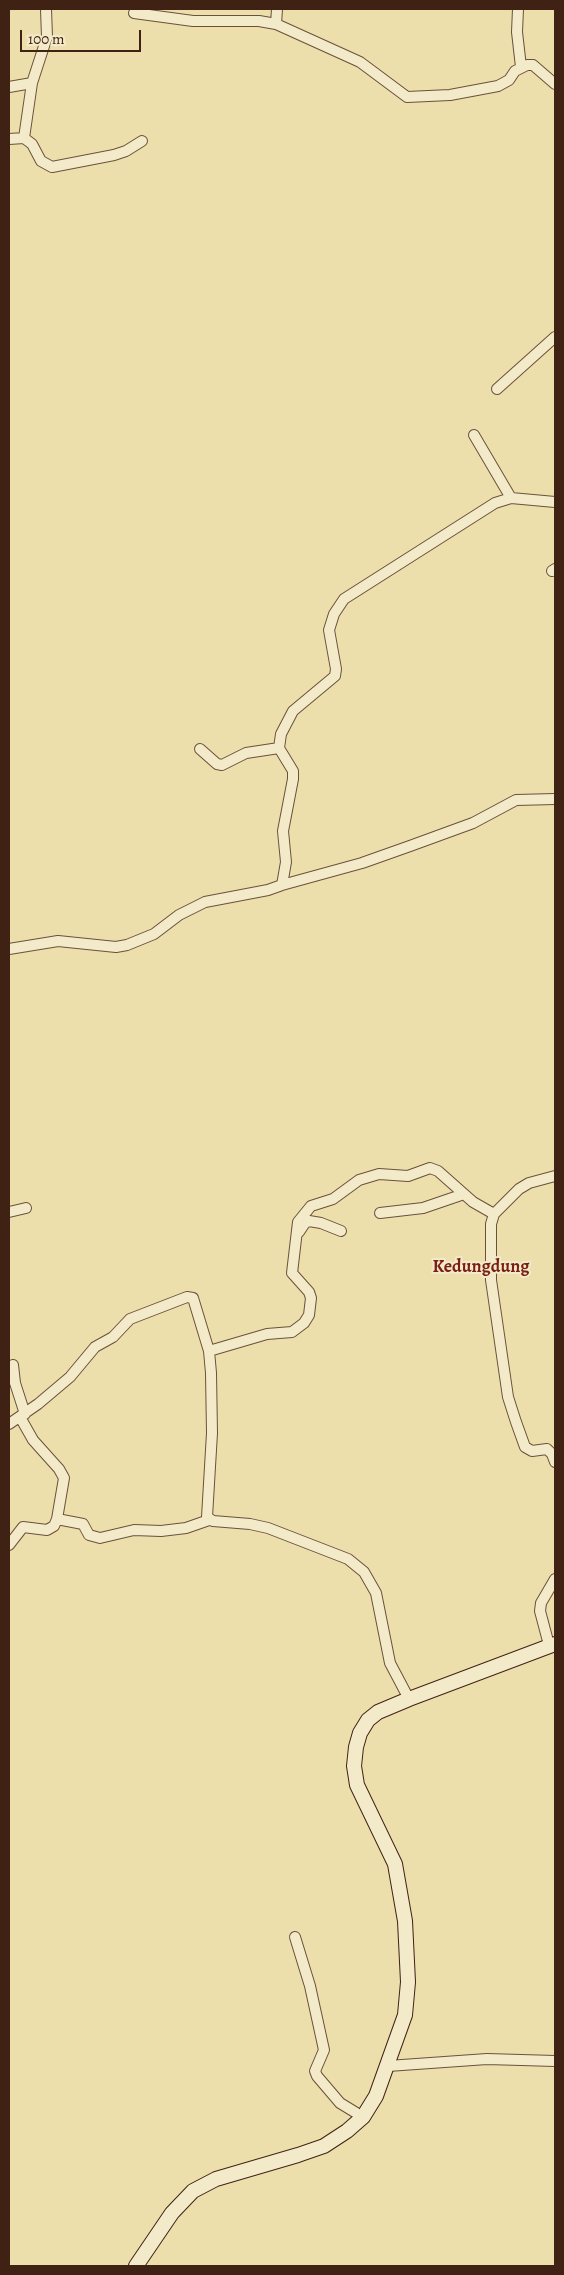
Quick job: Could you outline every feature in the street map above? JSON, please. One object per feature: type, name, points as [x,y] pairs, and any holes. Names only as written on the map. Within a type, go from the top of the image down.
[{"type":"street","points":[[24,138],[32,83],[48,37],[46,9]]},
{"type":"street","points":[[276,24],[277,9]]},
{"type":"street","points":[[518,9],[516,32],[521,67]]},
{"type":"street","points":[[134,13],[192,21],[276,24],[360,62],[407,97],[450,95],[498,86],[508,80],[521,67],[533,65],[555,84]]},
{"type":"street","points":[[9,87],[32,83]]},
{"type":"street","points":[[9,139],[24,138],[32,144],[40,161],[52,167],[114,155],[126,151],[142,141]]},
{"type":"street","points":[[496,389],[555,337]]},
{"type":"street","points":[[474,435],[511,498]]},
{"type":"street","points":[[282,885],[286,862],[283,831],[293,772],[279,748],[281,734],[293,711],[336,676],[329,630],[334,614],[344,598],[495,503],[511,498],[555,502]]},
{"type":"street","points":[[200,749],[217,764],[222,765],[246,753],[279,748]]},
{"type":"street","points":[[9,949],[58,941],[116,947],[127,945],[154,934],[179,916],[205,902],[268,890],[352,866],[474,823],[516,800],[555,799]]},
{"type":"street","points":[[209,1351],[267,1334],[292,1332],[304,1323],[309,1315],[311,1302],[309,1292],[292,1274],[298,1222],[311,1206],[333,1199],[359,1180],[379,1174],[408,1176],[430,1168],[438,1171],[464,1194],[494,1214]]},
{"type":"street","points":[[555,1176],[530,1183],[519,1189],[494,1214],[491,1224],[491,1280],[508,1397],[526,1447],[532,1451],[547,1449],[552,1454],[555,1462]]},
{"type":"street","points":[[380,1213],[422,1208],[464,1194]]},
{"type":"street","points":[[9,1212],[26,1208]]},
{"type":"street","points":[[296,1238],[305,1223],[309,1221],[321,1223],[341,1231]]},
{"type":"street","points":[[9,1424],[23,1415],[70,1376],[95,1347],[113,1337],[130,1319],[187,1297],[195,1300],[200,1327],[209,1351],[212,1433],[206,1515],[209,1520]]},
{"type":"street","points":[[9,1545],[23,1527],[47,1530],[54,1526],[57,1519],[63,1474],[33,1440],[23,1415],[13,1365]]},
{"type":"street","points":[[57,1519],[83,1524],[89,1535],[100,1538],[134,1530],[179,1530],[209,1520],[250,1524],[268,1528],[348,1558],[364,1572],[376,1592],[390,1663],[409,1699]]},
{"type":"street","points":[[136,2266],[172,2213],[193,2191],[204,2184],[228,2175],[324,2146],[347,2131],[363,2117],[376,2096],[388,2066],[406,2009],[408,1982],[405,1921],[395,1864],[386,1842],[363,1802],[357,1785],[354,1766],[360,1733],[368,1720],[378,1712],[552,1645],[540,1611],[541,1604],[555,1579]]},
{"type":"street","points":[[295,1937],[310,1986],[324,2050],[315,2071],[317,2076],[340,2103],[363,2117]]},
{"type":"street","points":[[388,2066],[487,2059],[555,2061]]},
{"type":"district","name":"Kedungdung","points":[[481,1268]]}]
